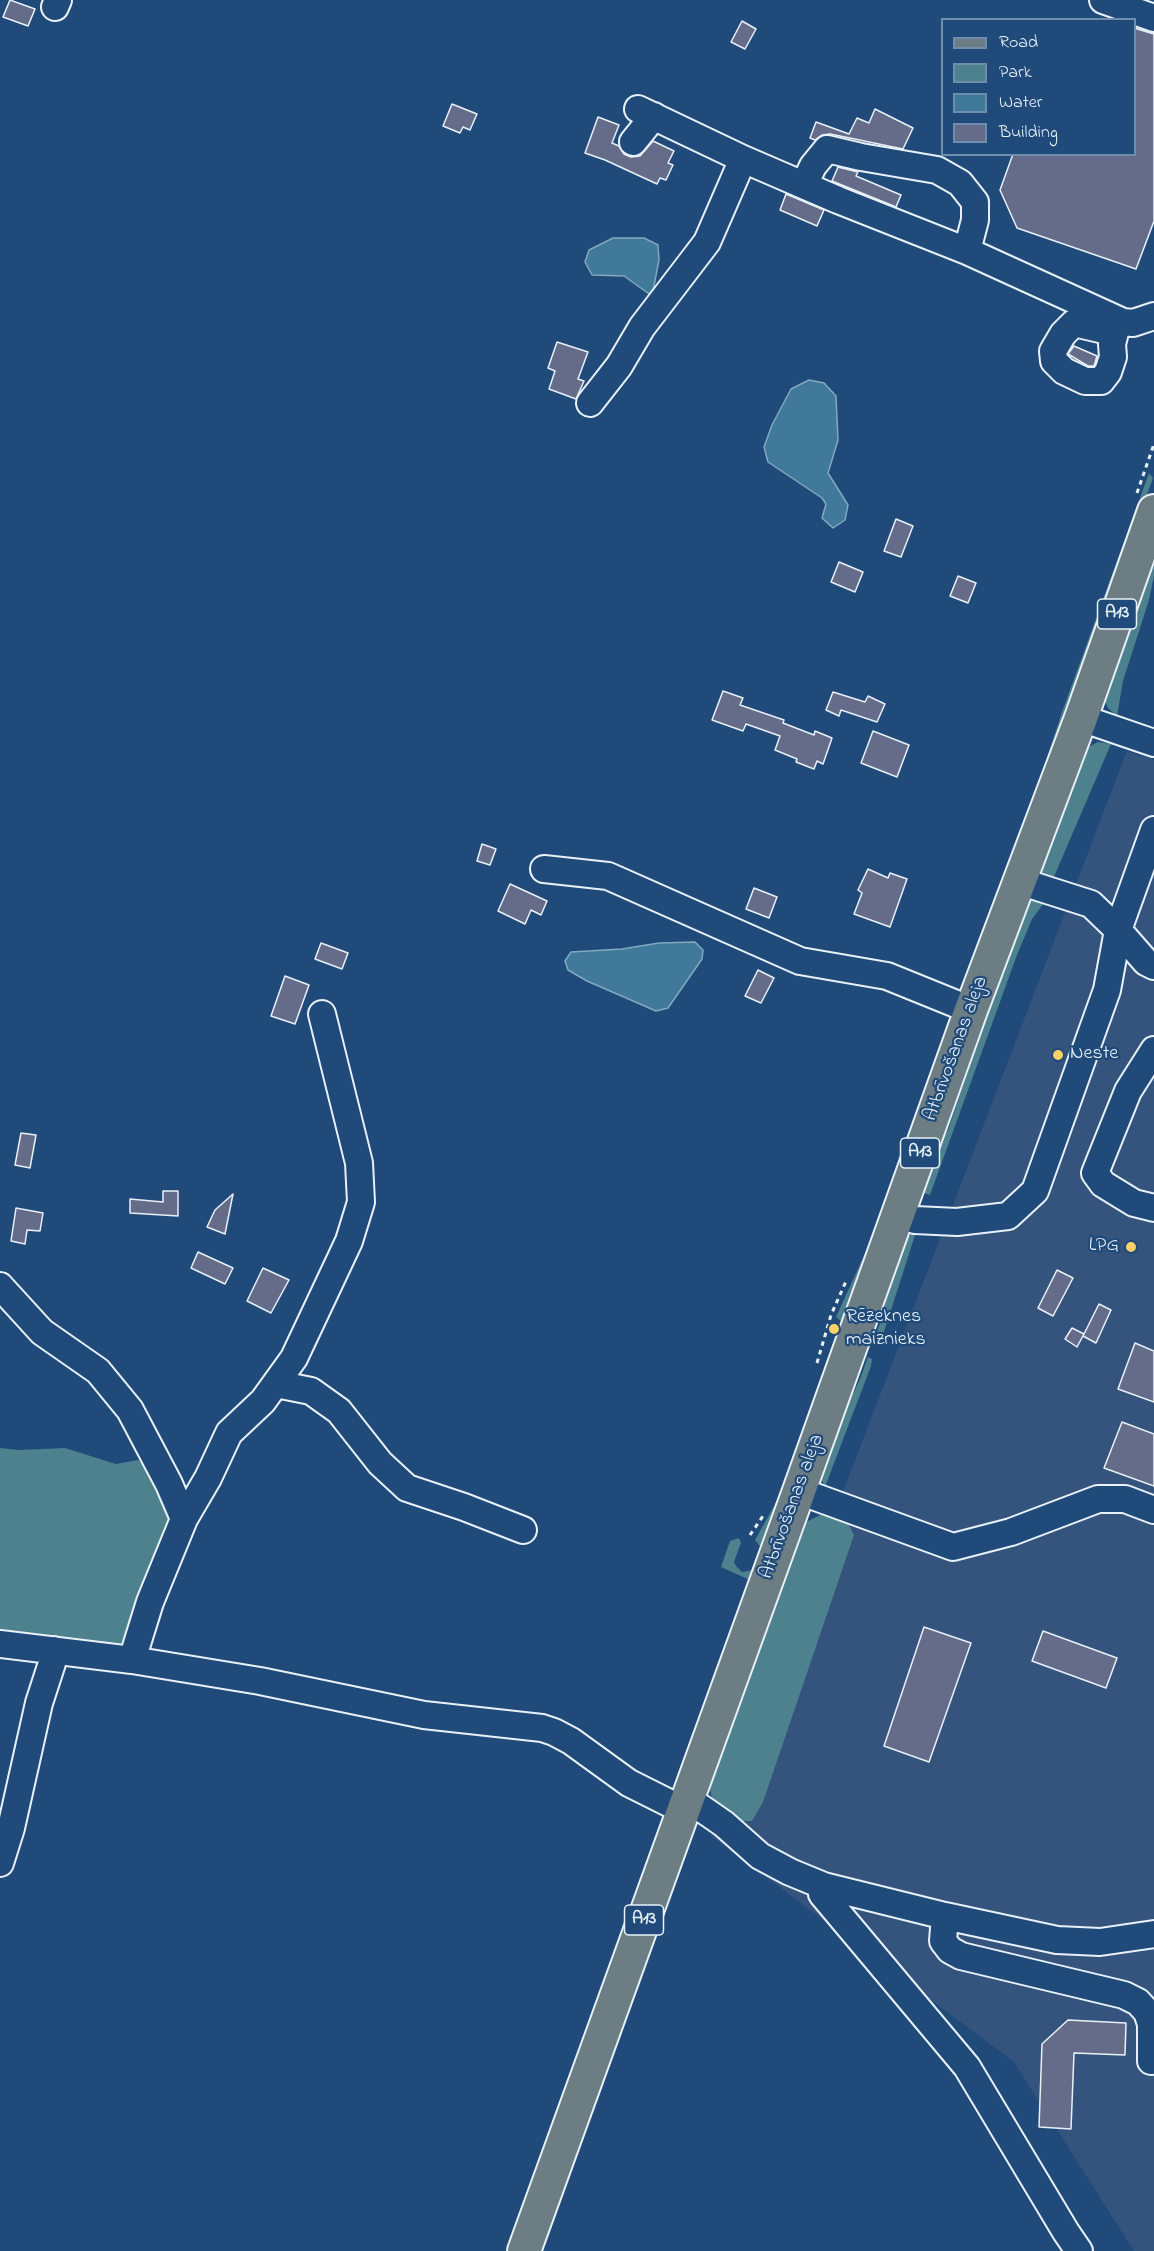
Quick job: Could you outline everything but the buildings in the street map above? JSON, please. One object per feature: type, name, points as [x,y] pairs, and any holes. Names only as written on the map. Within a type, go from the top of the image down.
[{"type":"main road","name":"Atbrīvošanas aleja","points":[[686,1805],[971,1010],[1081,718],[1154,511]]},
{"type":"main road","name":"A13","points":[[524,2251],[686,1805]]},
{"type":"street","points":[[1103,0],[1154,18]]},
{"type":"street","points":[[633,142],[646,112],[743,159],[968,251],[1123,322],[1134,323],[1154,316]]},
{"type":"street","points":[[804,185],[813,166],[827,149],[861,158],[937,170],[960,183],[975,202],[975,220],[968,251]]},
{"type":"street","points":[[590,403],[619,366],[642,327],[707,242],[743,159]]},
{"type":"street","points":[[1081,718],[1154,743]]},
{"type":"street","points":[[898,1215],[915,1220],[957,1222],[1008,1216],[1035,1191],[1107,990],[1118,930],[1154,830]]},
{"type":"street","points":[[544,868],[608,876],[800,961],[858,969],[887,976],[971,1010]]},
{"type":"street","points":[[1019,881],[1091,904],[1146,962],[1154,966]]},
{"type":"street","points":[[132,1660],[150,1602],[184,1519],[208,1478],[229,1433],[263,1401],[294,1358],[349,1241],[361,1202],[359,1163],[322,1014]]},
{"type":"street","points":[[1154,1050],[1128,1092],[1107,1138],[1095,1173],[1103,1184],[1134,1203],[1154,1208]]},
{"type":"street","points":[[0,1286],[42,1332],[98,1371],[130,1410],[169,1484],[184,1519]]},
{"type":"street","points":[[276,1384],[311,1391],[339,1412],[380,1463],[407,1488],[523,1530]]},
{"type":"street","points":[[799,1491],[953,1547],[1011,1532],[1098,1499],[1125,1499],[1154,1510]]},
{"type":"street","points":[[0,1644],[132,1660],[260,1681],[397,1711],[542,1728],[571,1741],[629,1783],[716,1818],[759,1856],[824,1887],[1056,1940],[1100,1942],[1154,1934]]},
{"type":"street","points":[[0,1863],[11,1828],[39,1703],[54,1650]]},
{"type":"street","points":[[824,1887],[822,1894],[967,2067],[1079,2251]]},
{"type":"street","points":[[945,1916],[942,1929],[943,1941],[950,1950],[961,1956],[1124,1995],[1138,2002],[1147,2012],[1151,2024],[1151,2061]]},
{"type":"shaded area","points":[[1127,751],[1154,760],[1154,2251],[1134,2251],[1014,2062],[711,1836]]},
{"type":"green space","points":[[1149,473],[1153,478],[1118,573],[959,1000],[1033,801],[1062,712]]},
{"type":"green space","points":[[1154,557],[1154,576],[1149,600],[1123,681],[1117,716],[1108,708],[1104,699]]},
{"type":"green space","points":[[1098,742],[1111,744],[1053,879],[1039,870],[1086,748]]},
{"type":"green space","points":[[1033,896],[1047,897],[1032,919],[1017,955],[930,1195],[917,1191],[929,1163],[948,1130],[1027,899]]},
{"type":"green space","points":[[878,1225],[877,1240],[849,1298],[841,1321],[836,1317]]},
{"type":"green space","points":[[916,1232],[884,1332],[879,1333],[877,1332],[883,1314],[887,1280],[902,1240]]},
{"type":"green space","points":[[868,1357],[872,1359],[871,1366],[825,1487],[820,1476],[829,1443],[860,1379]]},
{"type":"green space","points":[[0,1448],[19,1450],[65,1448],[116,1464],[138,1460],[160,1478],[182,1523],[132,1647],[0,1634]]},
{"type":"green space","points":[[795,1453],[798,1457],[752,1581],[721,1567],[730,1541],[739,1538],[741,1543],[734,1562],[742,1572],[754,1570],[762,1549],[755,1540],[778,1499]]},
{"type":"green space","points":[[822,1514],[847,1521],[854,1535],[763,1802],[752,1821],[735,1821],[713,1804],[710,1789],[715,1766],[798,1526]]},
{"type":"water","points":[[613,238],[644,238],[658,245],[659,260],[652,296],[624,276],[592,275],[585,262],[589,250]]},
{"type":"water","points":[[809,380],[824,383],[836,396],[838,440],[828,473],[848,505],[845,520],[833,528],[822,518],[826,504],[822,498],[768,462],[764,447],[772,425],[791,389]]},
{"type":"water","points":[[695,942],[703,950],[702,959],[668,1008],[656,1011],[587,981],[568,970],[565,961],[571,952],[622,949],[659,943]]},
{"type":"place","name":"Neste","points":[[1058,1055]]},
{"type":"place","name":"LPG","points":[[1131,1247]]},
{"type":"place","name":"Rēzeknes maiznieks","points":[[834,1329]]}]
